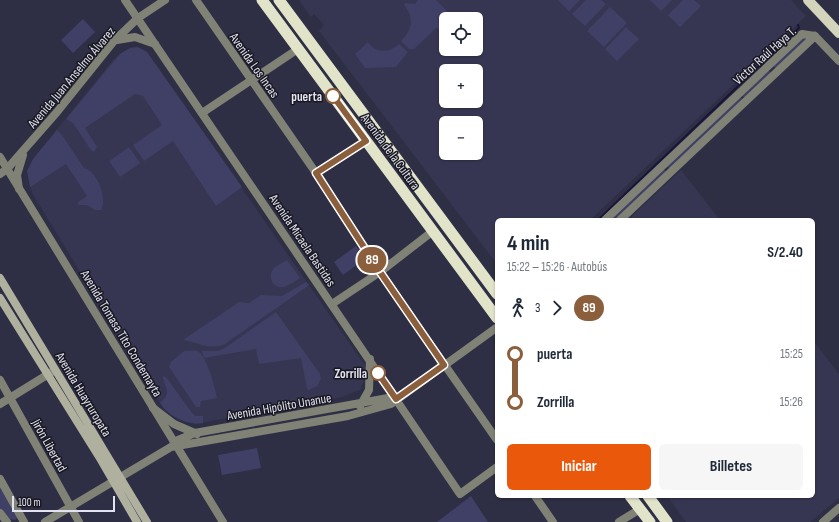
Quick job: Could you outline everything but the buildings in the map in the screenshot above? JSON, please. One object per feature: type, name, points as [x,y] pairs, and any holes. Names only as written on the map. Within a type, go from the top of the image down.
[{"type":"highway","name":"Avenida de la Cultura","points":[[262,0],[433,231],[495,322]]},
{"type":"highway","name":"Avenida de la Cultura","points":[[279,0],[495,291]]},
{"type":"highway","points":[[632,498],[650,522]]},
{"type":"highway","points":[[649,498],[667,522]]},
{"type":"main road","points":[[808,0],[839,33]]},
{"type":"main road","name":"Avenida Huayruropata","points":[[0,278],[55,370],[116,478],[137,522]]},
{"type":"main road","name":"Avenida Huayruropata","points":[[0,298],[47,375],[147,522]]},
{"type":"street","name":"Avenida Micaela Bastidas","points":[[125,0],[370,359],[460,494],[495,468]]},
{"type":"street","name":"Avenida Juan Anselmo Álvarez","points":[[4,172],[25,149],[114,41],[138,18],[165,0]]},
{"type":"street","name":"Avenida Los Incas","points":[[196,0],[316,173],[380,272],[495,437]]},
{"type":"street","name":"Victor Raúl Haya T.","points":[[607,218],[802,34],[815,36]]},
{"type":"street","points":[[815,36],[839,61]]},
{"type":"street","name":"Victor Raúl Haya T.","points":[[622,218],[815,36]]},
{"type":"street","points":[[114,41],[135,37],[155,44]]},
{"type":"street","points":[[202,113],[298,49]]},
{"type":"street","points":[[769,66],[776,73]]},
{"type":"street","points":[[316,173],[366,141]]},
{"type":"street","points":[[19,189],[17,175],[25,149]]},
{"type":"street","name":"Avenida Tomasa Tito Condemayta","points":[[0,157],[4,172],[19,189],[154,408],[174,445],[223,522]]},
{"type":"street","points":[[332,304],[380,272],[433,231]]},
{"type":"street","name":"Avenida Hipólito Unanue","points":[[174,445],[354,415],[391,404],[495,327]]},
{"type":"street","points":[[354,415],[370,385],[370,359]]},
{"type":"street","points":[[0,404],[55,370]]},
{"type":"street","name":"Jirón Libertad","points":[[0,380],[80,522]]},
{"type":"street","name":"Avenida Hipólito Unanue","points":[[45,522],[116,478],[195,433],[388,398],[396,399]]},
{"type":"street","points":[[154,408],[168,420],[210,439]]},
{"type":"street","points":[[0,479],[24,522]]},
{"type":"street","points":[[536,498],[553,522]]},
{"type":"street","points":[[823,522],[839,508]]},
{"type":"street","points":[[618,522],[640,509]]},
{"type":"street","points":[[0,513],[8,522]]},
{"type":"shaded area","points":[[299,0],[791,0],[806,16],[592,218],[495,218],[495,261],[319,31],[324,25],[314,14],[311,17]]},
{"type":"shaded area","points":[[418,0],[436,0],[448,12],[439,12],[439,29],[436,28],[414,49],[409,49],[401,41],[408,33],[411,24],[410,15],[404,5],[405,3],[415,4]]},
{"type":"shaded area","points":[[558,0],[580,0],[569,11]]},
{"type":"shaded area","points":[[586,0],[601,0],[606,4],[585,26],[572,14]]},
{"type":"shaded area","points":[[650,0],[672,0],[661,11]]},
{"type":"shaded area","points":[[683,0],[694,0],[701,6],[680,27],[668,15]]},
{"type":"shaded area","points":[[610,7],[627,23],[604,47],[587,31]]},
{"type":"shaded area","points":[[83,19],[95,32],[73,53],[61,40]]},
{"type":"shaded area","points":[[626,27],[639,39],[617,61],[605,49]]},
{"type":"shaded area","points":[[804,36],[806,40],[776,68],[774,67],[773,65]]},
{"type":"shaded area","points":[[368,42],[375,49],[383,51],[391,49],[399,44],[408,52],[396,67],[365,68],[355,54]]},
{"type":"shaded area","points":[[138,47],[147,52],[368,370],[360,390],[342,397],[195,424],[177,418],[164,409],[32,193],[27,171],[33,159],[113,60],[130,48]]},
{"type":"shaded area","points":[[138,47],[147,52],[242,187],[216,206],[173,141],[144,161],[133,145],[162,125],[143,96],[135,94],[85,128],[97,147],[94,152],[91,150],[73,123],[66,119],[120,54],[130,48]]},
{"type":"shaded area","points":[[768,70],[771,73],[745,98],[742,96]]},
{"type":"shaded area","points":[[740,97],[743,100],[670,170],[667,166]]},
{"type":"shaded area","points":[[57,130],[84,168],[93,174],[100,185],[103,199],[101,210],[95,210],[87,205],[78,205],[78,202],[87,196],[66,164],[30,187],[27,171],[33,159]]},
{"type":"shaded area","points":[[129,147],[140,163],[120,177],[109,161]]},
{"type":"shaded area","points":[[663,169],[667,172],[620,218],[615,218],[614,216]]},
{"type":"shaded area","points":[[681,170],[718,218],[632,218],[632,216]]},
{"type":"shaded area","points":[[356,246],[365,259],[343,275],[334,262]]},
{"type":"shaded area","points":[[287,260],[300,278],[289,285],[279,287],[272,282],[271,274],[274,268]]},
{"type":"shaded area","points":[[306,282],[309,284],[308,286],[225,344],[214,347],[183,340],[239,302],[249,303],[261,295],[282,296]]},
{"type":"shaded area","points":[[276,312],[320,374],[321,379],[317,386],[309,390],[307,389],[301,358],[259,364],[256,349],[204,358],[202,351],[218,351],[225,348]]},
{"type":"shaded area","points":[[815,343],[839,374],[839,498],[810,522],[686,522],[668,498],[815,498]]},
{"type":"shaded area","points":[[184,351],[197,351],[201,354],[207,365],[212,380],[217,398],[201,401],[200,407],[196,407],[169,367],[171,362]]},
{"type":"shaded area","points":[[163,376],[166,377],[195,416],[203,416],[203,423],[197,424],[178,419],[163,408],[160,403],[164,399],[167,390]]},
{"type":"shaded area","points":[[257,448],[261,468],[222,475],[218,455]]},
{"type":"shaded area","points":[[0,485],[18,517],[15,520],[10,519],[0,508]]},
{"type":"shaded area","points":[[471,496],[488,522],[437,522]]},
{"type":"waterway","points":[[600,218],[799,28],[798,25]]},
{"type":"bus line","name":"89","points":[[333,96],[366,141],[316,173],[380,272],[444,365],[396,399],[378,373]]},
{"type":"place","name":"puerta","points":[[333,96]]},
{"type":"place","name":"Zorrilla","points":[[378,373]]}]
